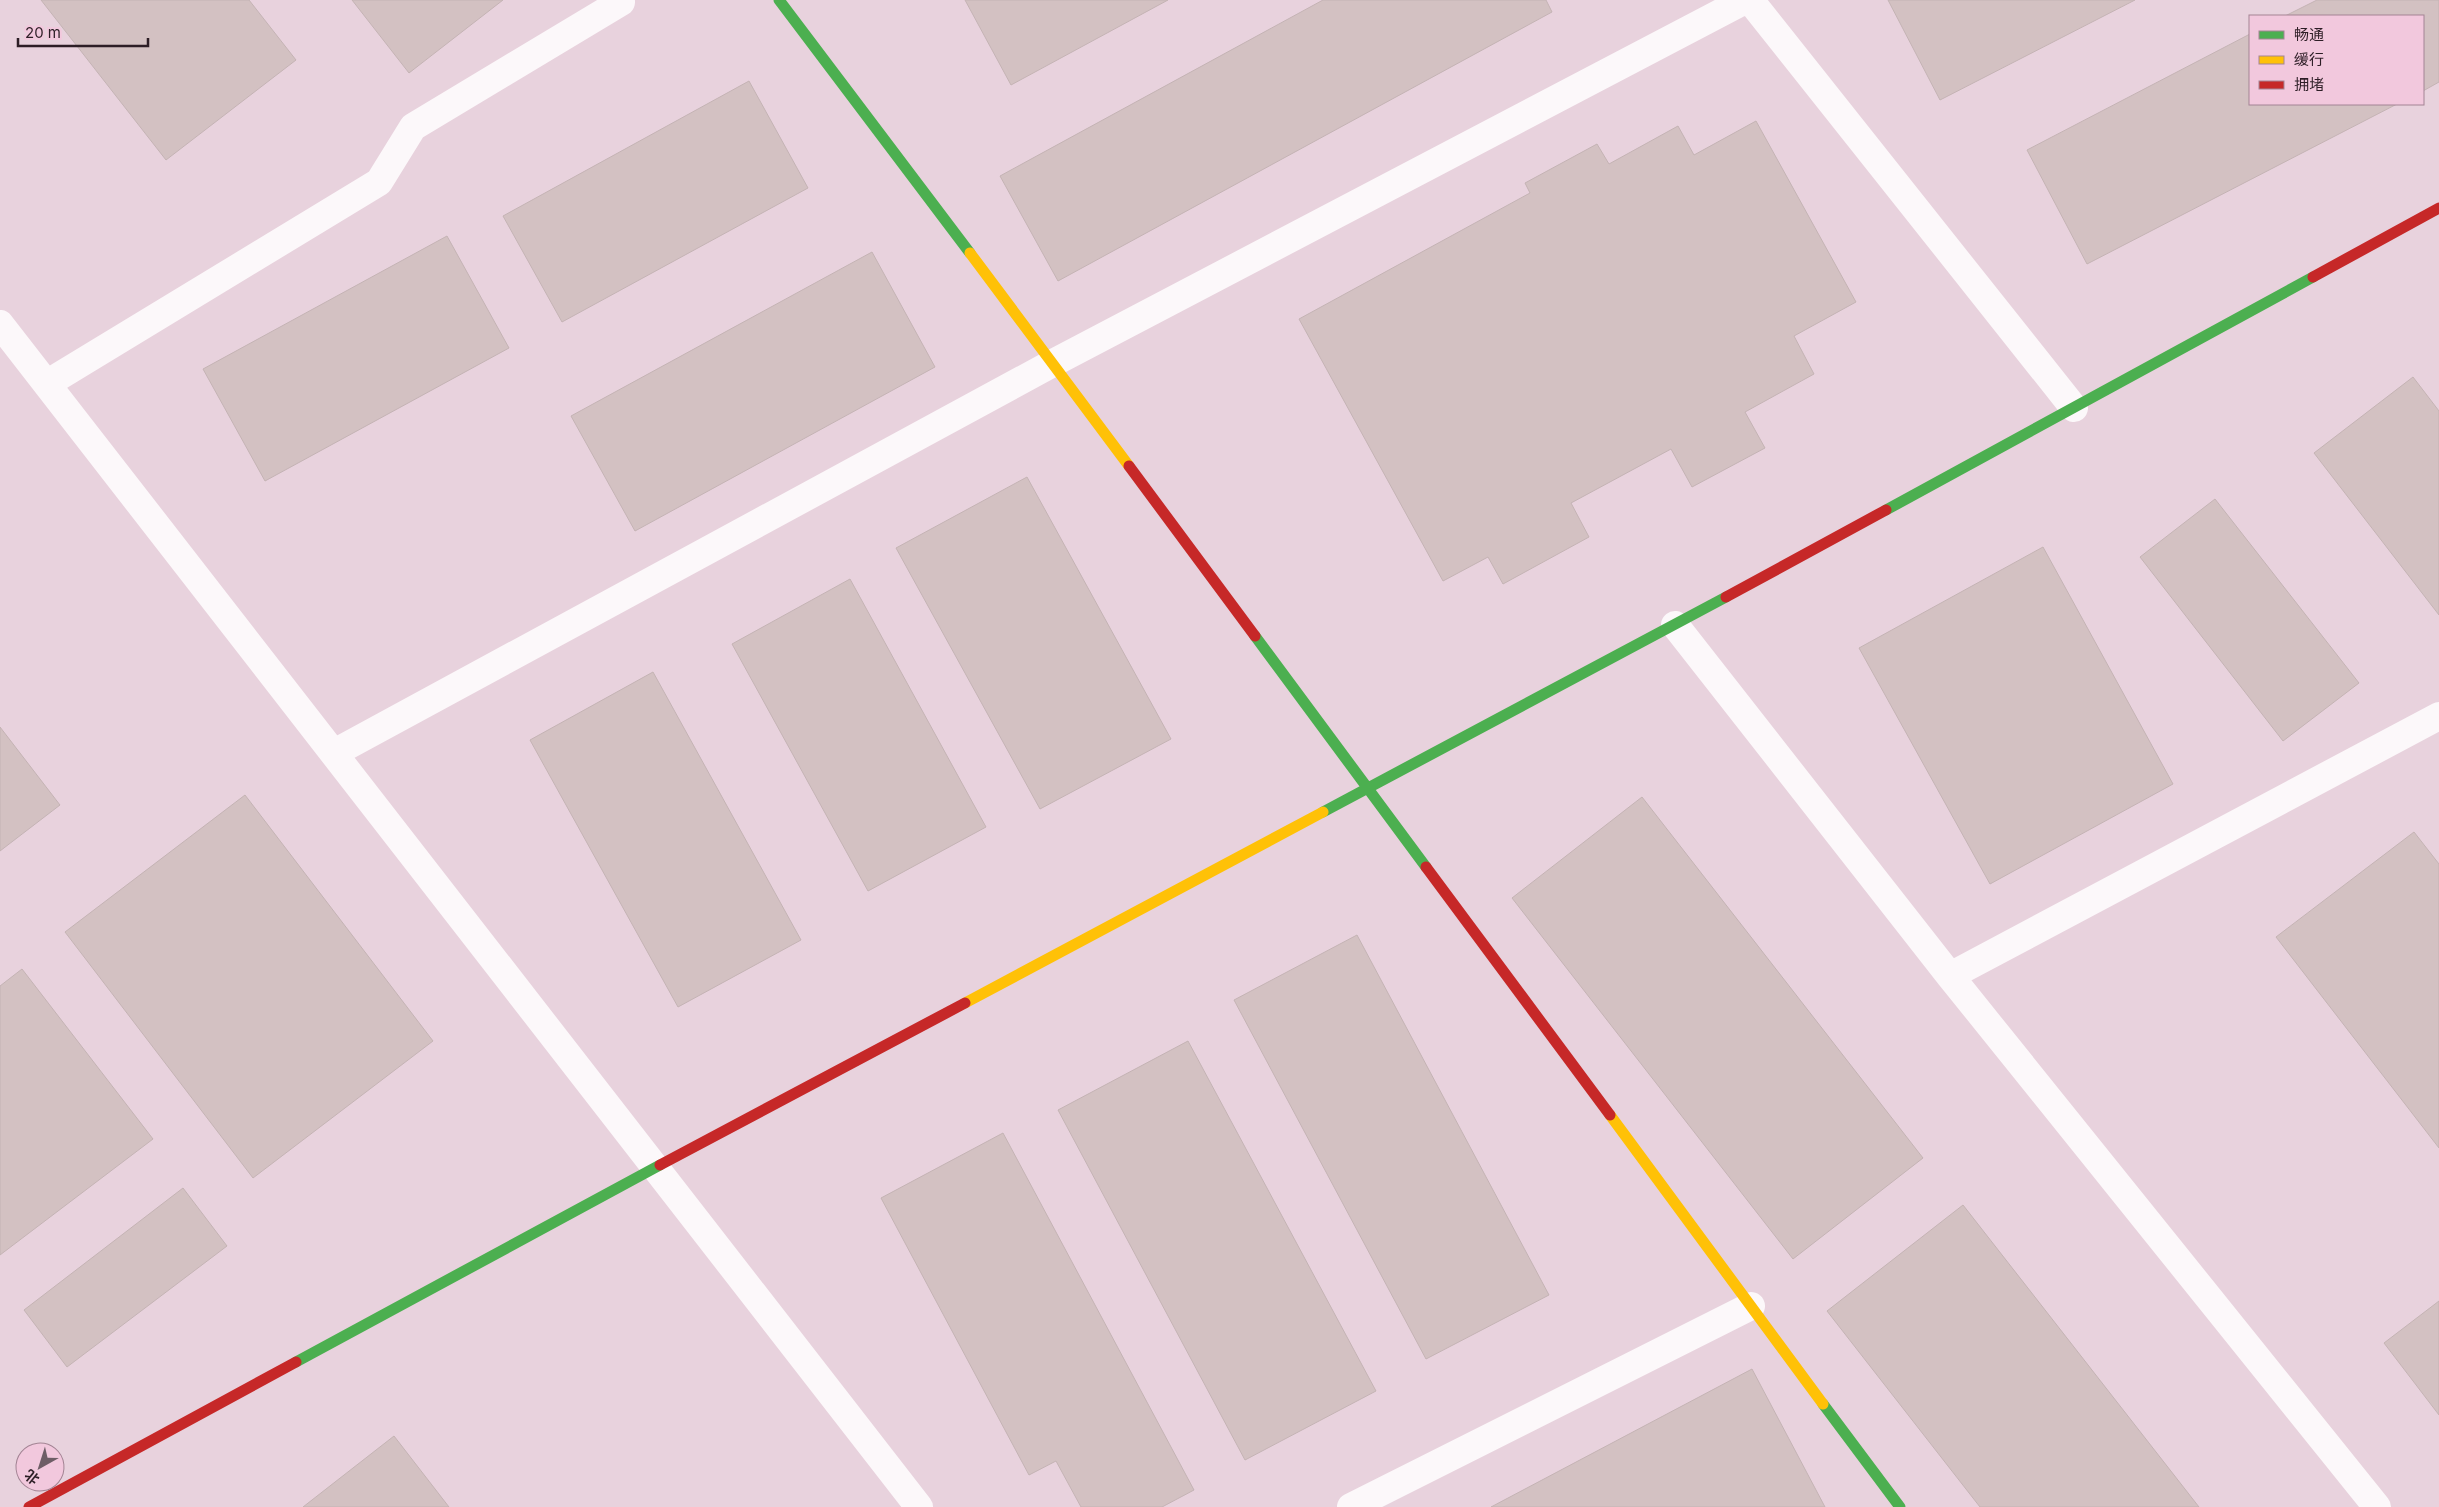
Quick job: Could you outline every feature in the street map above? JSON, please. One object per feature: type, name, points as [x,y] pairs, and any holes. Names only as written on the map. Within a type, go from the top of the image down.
[{"type":"street","points":[[48,383],[379,182],[413,127],[621,2],[619,0]]},
{"type":"street","points":[[779,0],[1052,363],[1900,1507]]},
{"type":"street","points":[[334,753],[1052,363],[1745,0]]},
{"type":"street","points":[[1750,0],[2074,408]]},
{"type":"street","points":[[29,1507],[655,1168],[1675,625],[2439,208]]},
{"type":"street","points":[[0,324],[48,383],[919,1507]]},
{"type":"street","points":[[1675,625],[1950,976],[2377,1507]]},
{"type":"street","points":[[1950,976],[2439,716]]},
{"type":"street","points":[[1351,1507],[1751,1306]]},
{"type":"building","points":[[41,0],[249,0],[296,60],[166,160]]},
{"type":"building","points":[[352,0],[503,0],[409,73]]},
{"type":"building","points":[[965,0],[1168,0],[1011,85]]},
{"type":"building","points":[[1323,0],[1546,0],[1552,12],[1058,281],[1000,176]]},
{"type":"building","points":[[1888,0],[2135,0],[1940,100]]},
{"type":"building","points":[[2317,0],[2439,0],[2439,82],[2424,90],[2424,15],[2287,15]]},
{"type":"building","points":[[2249,35],[2249,105],[2395,105],[2087,264],[2027,150]]},
{"type":"building","points":[[749,81],[808,188],[562,322],[503,216]]},
{"type":"building","points":[[1756,121],[1856,302],[1794,336],[1814,374],[1745,412],[1765,448],[1692,487],[1671,449],[1571,503],[1589,537],[1503,584],[1488,557],[1443,581],[1299,319],[1530,193],[1525,183],[1597,144],[1609,164],[1678,126],[1694,155]]},
{"type":"building","points":[[447,236],[509,348],[265,481],[203,369]]},
{"type":"building","points":[[872,252],[935,367],[635,531],[571,416]]},
{"type":"building","points":[[2413,377],[2439,411],[2439,615],[2314,453]]},
{"type":"building","points":[[1027,477],[1171,739],[1040,809],[896,548]]},
{"type":"building","points":[[2215,499],[2359,683],[2283,741],[2140,557]]},
{"type":"building","points":[[2043,547],[2173,784],[1990,884],[1859,648]]},
{"type":"building","points":[[850,579],[986,827],[868,891],[732,644]]},
{"type":"building","points":[[653,672],[801,940],[678,1007],[530,740]]},
{"type":"building","points":[[0,727],[60,805],[0,851]]},
{"type":"building","points":[[245,795],[433,1041],[253,1178],[65,932]]},
{"type":"building","points":[[1642,797],[1923,1158],[1793,1259],[1512,898]]},
{"type":"building","points":[[2414,832],[2439,864],[2439,1148],[2276,937]]},
{"type":"building","points":[[1357,935],[1549,1295],[1426,1359],[1234,1000]]},
{"type":"building","points":[[22,969],[153,1139],[0,1255],[0,986]]},
{"type":"building","points":[[1188,1041],[1376,1391],[1245,1460],[1058,1110]]},
{"type":"building","points":[[1003,1133],[1194,1490],[1162,1507],[1081,1507],[1056,1461],[1029,1475],[881,1198]]},
{"type":"building","points":[[183,1188],[227,1246],[67,1367],[24,1310]]},
{"type":"building","points":[[1963,1205],[2199,1507],[1980,1507],[1827,1311]]},
{"type":"building","points":[[2439,1301],[2439,1415],[2384,1343]]},
{"type":"building","points":[[1752,1369],[1825,1507],[1491,1507]]},
{"type":"building","points":[[394,1436],[449,1507],[303,1507]]},
{"type":"traffic: fast","points":[[779,0],[970,253]]},
{"type":"traffic: fast","points":[[1886,510],[2313,277]]},
{"type":"traffic: fast","points":[[1323,812],[1726,597]]},
{"type":"traffic: fast","points":[[1255,636],[1426,867]]},
{"type":"traffic: fast","points":[[296,1362],[660,1165]]},
{"type":"traffic: fast","points":[[1823,1404],[1900,1507]]},
{"type":"traffic: slow","points":[[970,253],[1129,466]]},
{"type":"traffic: slow","points":[[965,1003],[1323,812]]},
{"type":"traffic: slow","points":[[1610,1115],[1823,1404]]},
{"type":"traffic: jam","points":[[2313,277],[2439,208]]},
{"type":"traffic: jam","points":[[1129,466],[1255,636]]},
{"type":"traffic: jam","points":[[1726,597],[1886,510]]},
{"type":"traffic: jam","points":[[1426,867],[1610,1115]]},
{"type":"traffic: jam","points":[[660,1165],[965,1003]]},
{"type":"traffic: jam","points":[[29,1507],[296,1362]]}]
